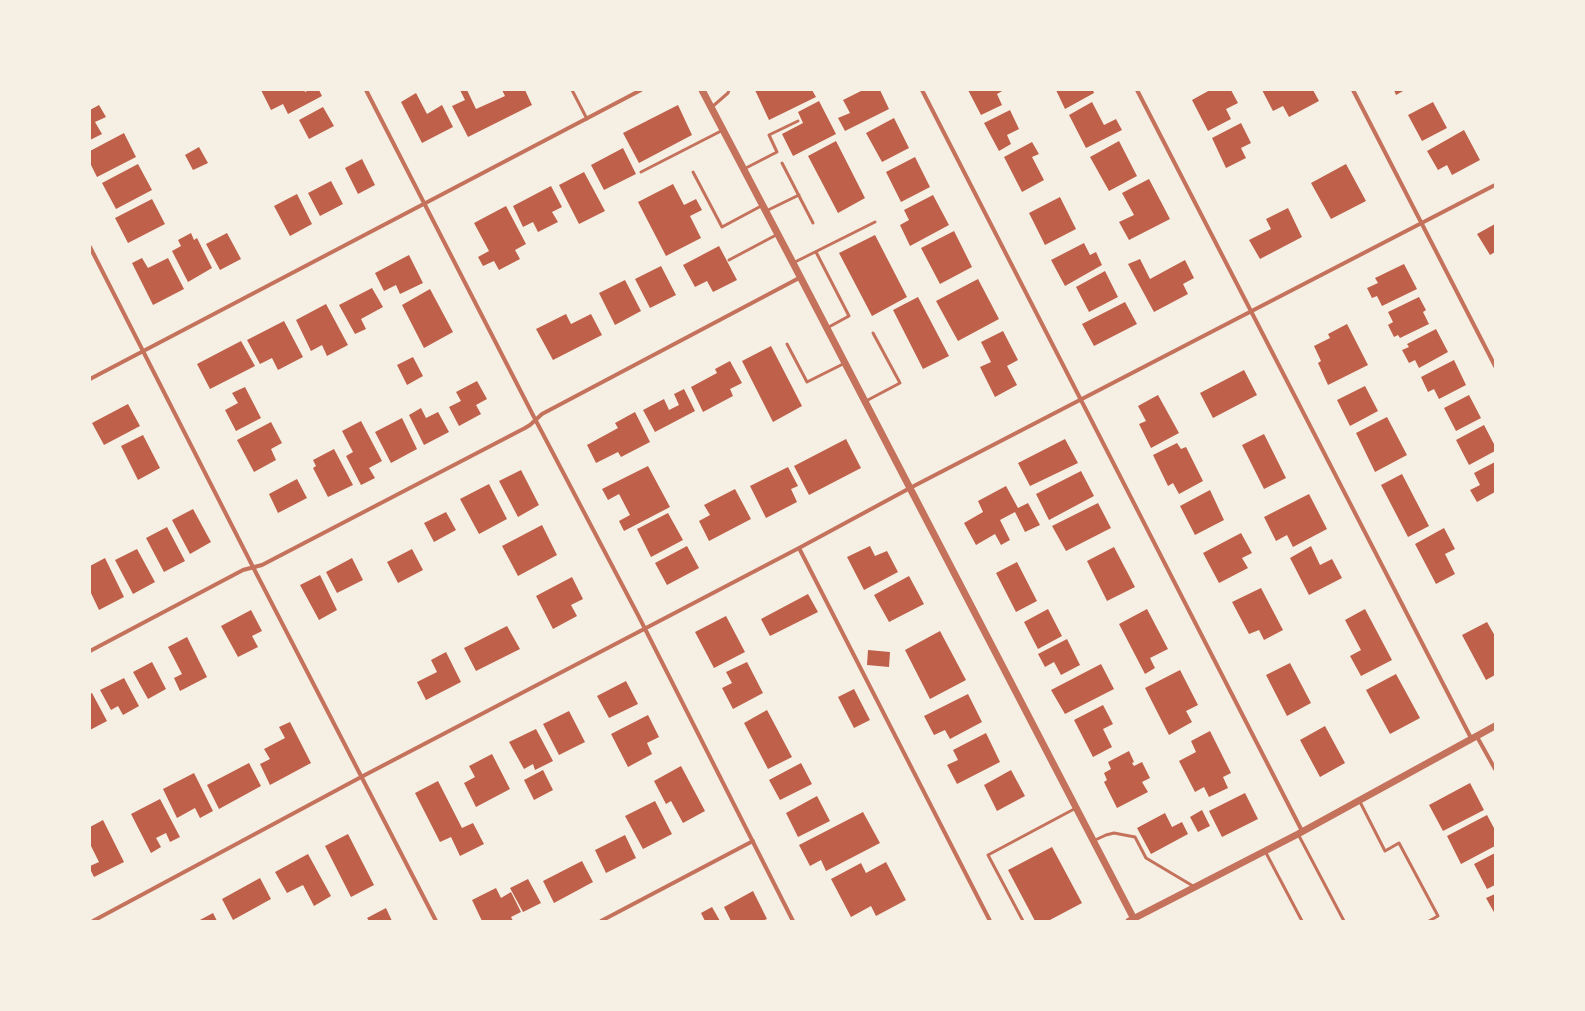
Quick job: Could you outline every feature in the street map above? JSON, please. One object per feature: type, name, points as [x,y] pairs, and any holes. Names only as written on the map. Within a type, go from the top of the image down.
[{"type":"street","points":[[366,90],[793,921]]},
{"type":"street","points":[[90,379],[641,90]]},
{"type":"street","points":[[702,90],[765,208],[1133,920],[1300,832],[1495,726]]},
{"type":"street","points":[[922,90],[1081,399],[1300,832]]},
{"type":"street","points":[[1137,90],[1251,312],[1474,737],[1495,769]]},
{"type":"street","points":[[1352,90],[1495,366]]},
{"type":"street","points":[[93,921],[363,776],[799,548],[910,488],[1495,185]]},
{"type":"street","points":[[90,246],[253,567],[363,776],[436,921]]},
{"type":"street","points":[[90,651],[243,570],[262,566],[346,522],[530,425],[542,414],[800,277]]},
{"type":"street","points":[[799,548],[990,921]]},
{"type":"street","points":[[601,921],[753,841]]},
{"type":"lane","points":[[572,90],[587,119]]},
{"type":"lane","points":[[712,108],[728,93],[729,90]]},
{"type":"lane","points":[[744,169],[777,152],[769,134],[798,121]]},
{"type":"lane","points":[[641,172],[723,130]]},
{"type":"lane","points":[[782,163],[813,223]]},
{"type":"lane","points":[[693,172],[722,227],[799,195]]},
{"type":"lane","points":[[793,263],[875,222]]},
{"type":"lane","points":[[729,260],[778,234]]},
{"type":"lane","points":[[816,252],[849,316],[827,328]]},
{"type":"lane","points":[[865,401],[900,383],[873,333]]},
{"type":"lane","points":[[787,344],[807,382],[845,363]]},
{"type":"lane","points":[[1359,800],[1386,851],[1399,844],[1438,916],[1430,921]]},
{"type":"lane","points":[[1023,921],[988,855],[1076,808]]},
{"type":"lane","points":[[1300,832],[1344,921]]},
{"type":"lane","points":[[1093,841],[1114,833],[1135,837],[1146,858],[1194,887]]},
{"type":"lane","points":[[1264,851],[1302,921]]},
{"type":"building","points":[[261,90],[304,90],[305,92],[309,90],[319,90],[322,96],[288,114],[283,104],[271,110]]},
{"type":"building","points":[[460,90],[467,90],[476,109],[505,96],[502,90],[525,90],[532,105],[468,137],[452,106],[465,100]]},
{"type":"building","points":[[755,90],[812,90],[816,97],[769,120]]},
{"type":"building","points":[[863,90],[880,90],[889,109],[845,131],[838,118],[850,113],[843,100]]},
{"type":"building","points":[[968,90],[1004,90],[997,94],[1002,105],[981,115]]},
{"type":"building","points":[[1056,90],[1093,90],[1094,93],[1065,109]]},
{"type":"building","points":[[1210,90],[1231,90],[1238,103],[1226,109],[1231,119],[1208,131],[1192,100]]},
{"type":"building","points":[[1262,90],[1313,90],[1319,101],[1289,117],[1283,106],[1273,111]]},
{"type":"building","points":[[1394,90],[1405,90],[1396,95]]},
{"type":"building","points":[[416,93],[427,114],[442,105],[453,127],[422,143],[401,102]]},
{"type":"building","points":[[819,101],[836,134],[793,156],[782,134],[803,123],[798,112]]},
{"type":"building","points":[[1092,102],[1104,125],[1116,119],[1122,130],[1086,148],[1069,115]]},
{"type":"building","points":[[1433,102],[1447,128],[1422,141],[1408,115]]},
{"type":"building","points":[[99,105],[106,117],[95,122],[102,134],[90,140],[90,110]]},
{"type":"building","points":[[678,105],[692,135],[639,163],[623,133]]},
{"type":"building","points":[[323,107],[334,126],[309,139],[299,120]]},
{"type":"building","points":[[1010,110],[1019,129],[1007,135],[1011,144],[999,151],[984,123]]},
{"type":"building","points":[[894,118],[909,148],[882,162],[866,133]]},
{"type":"building","points":[[1241,123],[1251,143],[1241,148],[1246,158],[1226,168],[1212,138]]},
{"type":"building","points":[[1464,130],[1480,160],[1452,175],[1447,165],[1438,170],[1427,151]]},
{"type":"building","points":[[124,133],[136,157],[97,177],[90,163],[90,151]]},
{"type":"building","points":[[836,141],[865,198],[838,213],[808,156]]},
{"type":"building","points":[[1119,141],[1137,176],[1109,191],[1090,157]]},
{"type":"building","points":[[1032,142],[1039,154],[1032,157],[1044,180],[1022,192],[1004,157]]},
{"type":"building","points":[[199,147],[208,163],[193,170],[185,155]]},
{"type":"building","points":[[623,148],[636,174],[604,190],[591,165]]},
{"type":"building","points":[[915,157],[930,187],[901,202],[886,172]]},
{"type":"building","points":[[362,159],[375,185],[358,194],[345,168]]},
{"type":"building","points":[[138,164],[152,190],[116,209],[102,183]]},
{"type":"building","points":[[1346,164],[1366,201],[1331,219],[1311,183]]},
{"type":"building","points":[[584,172],[605,211],[579,224],[559,185]]},
{"type":"building","points":[[1149,179],[1170,219],[1129,240],[1119,222],[1134,215],[1122,193]]},
{"type":"building","points":[[331,181],[343,204],[320,216],[308,193]]},
{"type":"building","points":[[673,184],[684,205],[696,199],[702,210],[690,216],[701,238],[666,256],[638,202]]},
{"type":"building","points":[[551,186],[562,207],[552,212],[558,222],[538,232],[533,222],[523,227],[513,206]]},
{"type":"building","points":[[297,194],[312,224],[290,236],[274,206]]},
{"type":"building","points":[[933,195],[949,225],[910,246],[900,225],[909,220],[904,210]]},
{"type":"building","points":[[1060,197],[1076,229],[1045,245],[1029,213]]},
{"type":"building","points":[[152,199],[165,224],[128,243],[115,218]]},
{"type":"building","points":[[506,206],[526,244],[515,250],[520,259],[499,270],[494,261],[483,266],[478,257],[489,251],[474,223]]},
{"type":"building","points":[[1288,208],[1302,237],[1260,259],[1249,240],[1271,229],[1266,219]]},
{"type":"building","points":[[1495,224],[1495,252],[1490,255],[1477,234]]},
{"type":"building","points":[[954,231],[972,267],[940,284],[921,248]]},
{"type":"building","points":[[191,233],[194,240],[197,238],[212,268],[188,282],[172,251],[181,246],[178,240]]},
{"type":"building","points":[[227,233],[241,259],[220,270],[206,244]]},
{"type":"building","points":[[875,235],[907,297],[872,316],[839,253]]},
{"type":"building","points":[[1084,243],[1090,255],[1096,252],[1102,265],[1065,286],[1051,260]]},
{"type":"building","points":[[719,246],[737,280],[713,292],[707,281],[695,287],[683,265]]},
{"type":"building","points":[[409,255],[423,283],[400,294],[396,285],[384,291],[375,273]]},
{"type":"building","points":[[142,258],[148,268],[168,258],[184,289],[153,305],[132,263]]},
{"type":"building","points":[[1140,259],[1150,279],[1185,260],[1194,278],[1183,284],[1188,294],[1154,312],[1128,264]]},
{"type":"building","points":[[1404,264],[1417,289],[1382,306],[1377,296],[1372,298],[1367,288],[1378,283],[1375,278]]},
{"type":"building","points":[[661,266],[676,295],[650,308],[635,279]]},
{"type":"building","points":[[1105,271],[1118,297],[1089,312],[1076,287]]},
{"type":"building","points":[[978,279],[999,319],[958,341],[936,301]]},
{"type":"building","points":[[625,280],[641,311],[615,325],[599,293]]},
{"type":"building","points":[[372,288],[383,307],[361,319],[366,329],[355,334],[339,305]]},
{"type":"building","points":[[430,289],[453,332],[424,348],[402,305]]},
{"type":"building","points":[[918,297],[949,356],[923,369],[893,310]]},
{"type":"building","points":[[1419,297],[1426,310],[1423,312],[1429,324],[1400,338],[1398,335],[1394,337],[1388,325],[1393,322],[1388,312]]},
{"type":"building","points":[[1125,302],[1137,324],[1094,346],[1082,324]]},
{"type":"building","points":[[326,304],[348,345],[327,356],[322,345],[311,351],[296,320]]},
{"type":"building","points":[[566,314],[571,324],[591,314],[602,335],[553,360],[536,329]]},
{"type":"building","points":[[284,321],[303,357],[278,370],[272,358],[260,364],[247,340]]},
{"type":"building","points":[[1347,324],[1368,365],[1328,385],[1318,363],[1321,361],[1314,346],[1330,338],[1328,334]]},
{"type":"building","points":[[1436,329],[1448,352],[1419,368],[1415,360],[1409,363],[1402,350],[1409,347],[1407,344]]},
{"type":"building","points":[[1003,331],[1018,360],[1007,366],[1017,385],[995,397],[980,367],[991,362],[981,342]]},
{"type":"building","points":[[241,341],[255,366],[210,389],[197,364]]},
{"type":"building","points":[[771,346],[802,406],[773,422],[742,361]]},
{"type":"building","points":[[413,357],[423,376],[407,385],[397,365]]},
{"type":"building","points":[[1454,360],[1466,385],[1439,399],[1434,389],[1428,392],[1421,377]]},
{"type":"building","points":[[730,361],[742,383],[730,389],[733,396],[703,412],[691,387],[717,373],[715,369]]},
{"type":"building","points":[[1244,370],[1257,395],[1213,418],[1200,393]]},
{"type":"building","points":[[477,381],[487,399],[476,405],[481,414],[459,426],[449,407],[461,401],[456,392]]},
{"type":"building","points":[[1365,386],[1378,411],[1350,426],[1337,400]]},
{"type":"building","points":[[245,387],[261,418],[236,431],[225,410],[238,403],[232,393]]},
{"type":"building","points":[[684,389],[695,411],[655,432],[643,410],[664,399],[669,410],[679,405],[674,394]]},
{"type":"building","points":[[1158,395],[1179,433],[1151,448],[1139,424],[1146,421],[1138,406]]},
{"type":"building","points":[[1469,395],[1481,418],[1456,431],[1444,408]]},
{"type":"building","points":[[128,404],[140,426],[104,445],[92,423]]},
{"type":"building","points":[[421,408],[426,418],[438,412],[449,432],[424,445],[409,415]]},
{"type":"building","points":[[635,412],[650,442],[621,457],[618,452],[596,463],[587,445],[618,428],[615,423]]},
{"type":"building","points":[[1387,417],[1407,455],[1375,472],[1356,433]]},
{"type":"building","points":[[402,418],[417,449],[391,463],[375,432]]},
{"type":"building","points":[[361,421],[382,461],[369,468],[375,478],[361,485],[346,456],[353,452],[342,431]]},
{"type":"building","points":[[271,422],[282,443],[271,449],[276,460],[254,472],[237,440]]},
{"type":"building","points":[[1484,425],[1495,446],[1495,451],[1469,465],[1456,440]]},
{"type":"building","points":[[1264,434],[1286,478],[1264,489],[1242,445]]},
{"type":"building","points":[[143,435],[160,468],[138,480],[121,446]]},
{"type":"building","points":[[846,439],[861,468],[809,495],[794,466]]},
{"type":"building","points":[[1065,439],[1078,463],[1030,486],[1018,463]]},
{"type":"building","points":[[1177,443],[1181,449],[1186,447],[1203,481],[1179,494],[1173,483],[1168,486],[1153,455]]},
{"type":"building","points":[[334,449],[353,485],[328,497],[313,468],[316,466],[313,460]]},
{"type":"building","points":[[1495,462],[1495,492],[1477,502],[1470,490],[1480,485],[1474,473]]},
{"type":"building","points":[[648,466],[670,507],[624,531],[619,521],[630,515],[619,494],[608,500],[602,489]]},
{"type":"building","points":[[788,467],[798,486],[791,489],[797,502],[766,518],[750,486]]},
{"type":"building","points":[[521,470],[539,505],[518,517],[499,481]]},
{"type":"building","points":[[1081,471],[1094,496],[1049,520],[1036,494]]},
{"type":"building","points":[[1402,474],[1429,526],[1408,537],[1381,485]]},
{"type":"building","points":[[297,479],[307,498],[278,513],[269,494]]},
{"type":"building","points":[[489,484],[507,519],[479,534],[460,499]]},
{"type":"building","points":[[1006,486],[1018,508],[1028,503],[1040,525],[1025,532],[1015,512],[1000,520],[1010,540],[1001,545],[995,534],[976,545],[964,523],[983,512],[978,501]]},
{"type":"building","points":[[735,489],[751,519],[709,541],[699,521],[710,515],[704,505]]},
{"type":"building","points":[[1210,490],[1224,520],[1195,535],[1180,506]]},
{"type":"building","points":[[1309,494],[1327,529],[1293,547],[1287,535],[1276,541],[1264,517]]},
{"type":"building","points":[[1098,503],[1111,528],[1066,551],[1052,526]]},
{"type":"building","points":[[193,509],[211,542],[190,554],[172,520]]},
{"type":"building","points":[[446,512],[456,530],[434,542],[424,523]]},
{"type":"building","points":[[668,513],[683,540],[651,557],[637,529]]},
{"type":"building","points":[[542,525],[557,555],[518,576],[502,546]]},
{"type":"building","points":[[167,527],[185,561],[164,572],[146,538]]},
{"type":"building","points":[[1444,528],[1455,549],[1445,554],[1455,574],[1436,584],[1415,544]]},
{"type":"building","points":[[1241,533],[1252,553],[1242,558],[1248,568],[1219,583],[1203,553]]},
{"type":"building","points":[[687,546],[699,568],[667,585],[655,563]]},
{"type":"building","points":[[870,546],[875,556],[887,551],[898,572],[864,590],[847,557]]},
{"type":"building","points":[[1311,546],[1320,565],[1332,559],[1342,578],[1309,595],[1290,558]]},
{"type":"building","points":[[1114,547],[1135,587],[1107,601],[1087,561]]},
{"type":"building","points":[[137,549],[155,582],[133,594],[115,560]]},
{"type":"building","points":[[412,549],[423,570],[398,583],[387,562]]},
{"type":"building","points":[[105,558],[124,597],[99,610],[90,591],[90,566]]},
{"type":"building","points":[[352,558],[363,580],[337,593],[326,572]]},
{"type":"building","points":[[1017,562],[1037,601],[1016,612],[996,573]]},
{"type":"building","points":[[320,575],[337,610],[319,620],[300,585]]},
{"type":"building","points":[[909,576],[924,604],[889,622],[874,595]]},
{"type":"building","points":[[572,577],[583,599],[571,605],[577,616],[553,629],[536,596]]},
{"type":"building","points":[[1261,588],[1283,630],[1264,640],[1259,630],[1249,634],[1232,602]]},
{"type":"building","points":[[808,594],[818,612],[770,636],[761,619]]},
{"type":"building","points":[[1048,609],[1062,636],[1038,649],[1024,622]]},
{"type":"building","points":[[1147,609],[1168,649],[1150,658],[1155,668],[1145,674],[1119,624]]},
{"type":"building","points":[[1365,609],[1392,660],[1361,676],[1350,656],[1361,650],[1345,620]]},
{"type":"building","points":[[251,610],[262,631],[252,636],[258,647],[238,657],[221,626]]},
{"type":"building","points":[[726,616],[745,652],[714,668],[695,632]]},
{"type":"building","points":[[1487,622],[1495,636],[1495,675],[1486,680],[1462,635]]},
{"type":"building","points":[[507,626],[520,649],[476,671],[464,648]]},
{"type":"building","points":[[940,631],[966,680],[930,699],[905,650]]},
{"type":"building","points":[[187,637],[207,677],[180,691],[174,678],[182,674],[168,647]]},
{"type":"building","points":[[1067,639],[1080,665],[1061,675],[1054,662],[1045,667],[1038,654]]},
{"type":"building","points":[[868,650],[890,652],[889,667],[867,665]]},
{"type":"building","points":[[446,652],[461,682],[426,700],[417,682],[437,672],[431,660]]},
{"type":"building","points":[[152,662],[166,689],[148,699],[133,672]]},
{"type":"building","points":[[747,662],[763,693],[733,709],[722,688],[732,683],[726,672]]},
{"type":"building","points":[[1290,663],[1311,703],[1287,716],[1266,675]]},
{"type":"building","points":[[1101,664],[1114,689],[1065,714],[1051,690]]},
{"type":"building","points":[[1180,670],[1198,705],[1186,711],[1192,722],[1169,735],[1145,688]]},
{"type":"building","points":[[1396,674],[1420,718],[1390,734],[1366,690]]},
{"type":"building","points":[[124,678],[139,706],[123,715],[118,706],[111,710],[100,690]]},
{"type":"building","points":[[626,681],[638,704],[609,718],[597,696]]},
{"type":"building","points":[[854,689],[870,720],[854,728],[838,697]]},
{"type":"building","points":[[92,693],[107,721],[90,730],[90,694]]},
{"type":"building","points":[[968,694],[982,722],[950,739],[945,730],[934,735],[924,716]]},
{"type":"building","points":[[1103,705],[1113,724],[1103,729],[1112,747],[1093,757],[1074,720]]},
{"type":"building","points":[[767,710],[792,757],[768,769],[744,723]]},
{"type":"building","points":[[569,711],[585,742],[559,755],[543,724]]},
{"type":"building","points":[[648,715],[659,737],[647,743],[652,754],[628,767],[611,734]]},
{"type":"building","points":[[290,722],[311,763],[270,785],[260,764],[270,759],[264,749],[285,738],[279,727]]},
{"type":"building","points":[[1325,726],[1345,763],[1320,777],[1300,740]]},
{"type":"building","points":[[536,729],[553,761],[535,770],[533,764],[524,769],[509,742]]},
{"type":"building","points":[[1210,731],[1231,773],[1223,777],[1228,788],[1209,797],[1204,787],[1195,792],[1179,761],[1196,752],[1191,741]]},
{"type":"building","points":[[986,733],[1000,762],[957,784],[947,765],[958,760],[953,750]]},
{"type":"building","points":[[1129,751],[1134,762],[1132,763],[1134,766],[1142,762],[1150,778],[1142,782],[1148,792],[1117,808],[1104,782],[1107,780],[1104,773],[1111,769],[1108,762]]},
{"type":"building","points":[[492,754],[510,789],[476,807],[464,783],[475,777],[469,766]]},
{"type":"building","points":[[249,763],[261,786],[219,809],[207,785]]},
{"type":"building","points":[[801,763],[812,784],[780,800],[769,780]]},
{"type":"building","points":[[681,766],[705,811],[683,823],[671,801],[666,804],[654,781]]},
{"type":"building","points":[[543,770],[553,790],[534,800],[524,780]]},
{"type":"building","points":[[1011,770],[1025,796],[997,811],[984,785]]},
{"type":"building","points":[[194,773],[213,811],[200,818],[195,808],[177,818],[163,789]]},
{"type":"building","points":[[438,781],[462,828],[473,823],[484,844],[460,856],[451,837],[440,842],[415,793]]},
{"type":"building","points":[[1470,783],[1484,810],[1443,831],[1429,805]]},
{"type":"building","points":[[1245,793],[1258,819],[1222,837],[1209,811]]},
{"type":"building","points":[[817,796],[830,821],[798,837],[786,813]]},
{"type":"building","points":[[160,799],[180,837],[170,842],[166,833],[156,838],[161,847],[151,853],[131,814]]},
{"type":"building","points":[[655,801],[672,834],[643,849],[625,816]]},
{"type":"building","points":[[1202,810],[1210,826],[1198,832],[1190,817]]},
{"type":"building","points":[[863,812],[880,843],[826,871],[821,860],[810,866],[799,845]]},
{"type":"building","points":[[1165,813],[1172,827],[1182,822],[1188,834],[1151,854],[1137,828]]},
{"type":"building","points":[[1487,815],[1495,830],[1495,846],[1461,864],[1447,836]]},
{"type":"building","points":[[103,820],[124,862],[94,877],[90,866],[99,862],[90,844],[90,827]]},
{"type":"building","points":[[348,834],[374,885],[351,897],[325,846]]},
{"type":"building","points":[[625,835],[636,858],[606,873],[595,850]]},
{"type":"building","points":[[1052,847],[1082,903],[1048,921],[1035,921],[1008,870]]},
{"type":"building","points":[[1495,853],[1495,885],[1487,889],[1474,864]]},
{"type":"building","points":[[308,854],[331,896],[314,906],[303,885],[287,893],[275,872]]},
{"type":"building","points":[[582,861],[593,882],[554,903],[543,881]]},
{"type":"building","points":[[886,862],[906,900],[876,916],[871,906],[851,917],[831,879],[861,863],[866,873]]},
{"type":"building","points":[[260,878],[271,899],[233,920],[222,899]]},
{"type":"building","points":[[528,879],[541,903],[523,912],[510,888]]},
{"type":"building","points":[[496,888],[501,898],[511,892],[521,912],[511,917],[513,921],[482,921],[472,900]]},
{"type":"building","points":[[753,891],[767,919],[762,921],[731,921],[724,907]]},
{"type":"building","points":[[1495,894],[1495,914],[1486,898]]},
{"type":"building","points":[[712,907],[720,921],[705,921],[701,913]]},
{"type":"building","points":[[386,908],[392,921],[369,921],[367,918]]},
{"type":"building","points":[[213,913],[217,921],[198,921]]}]
